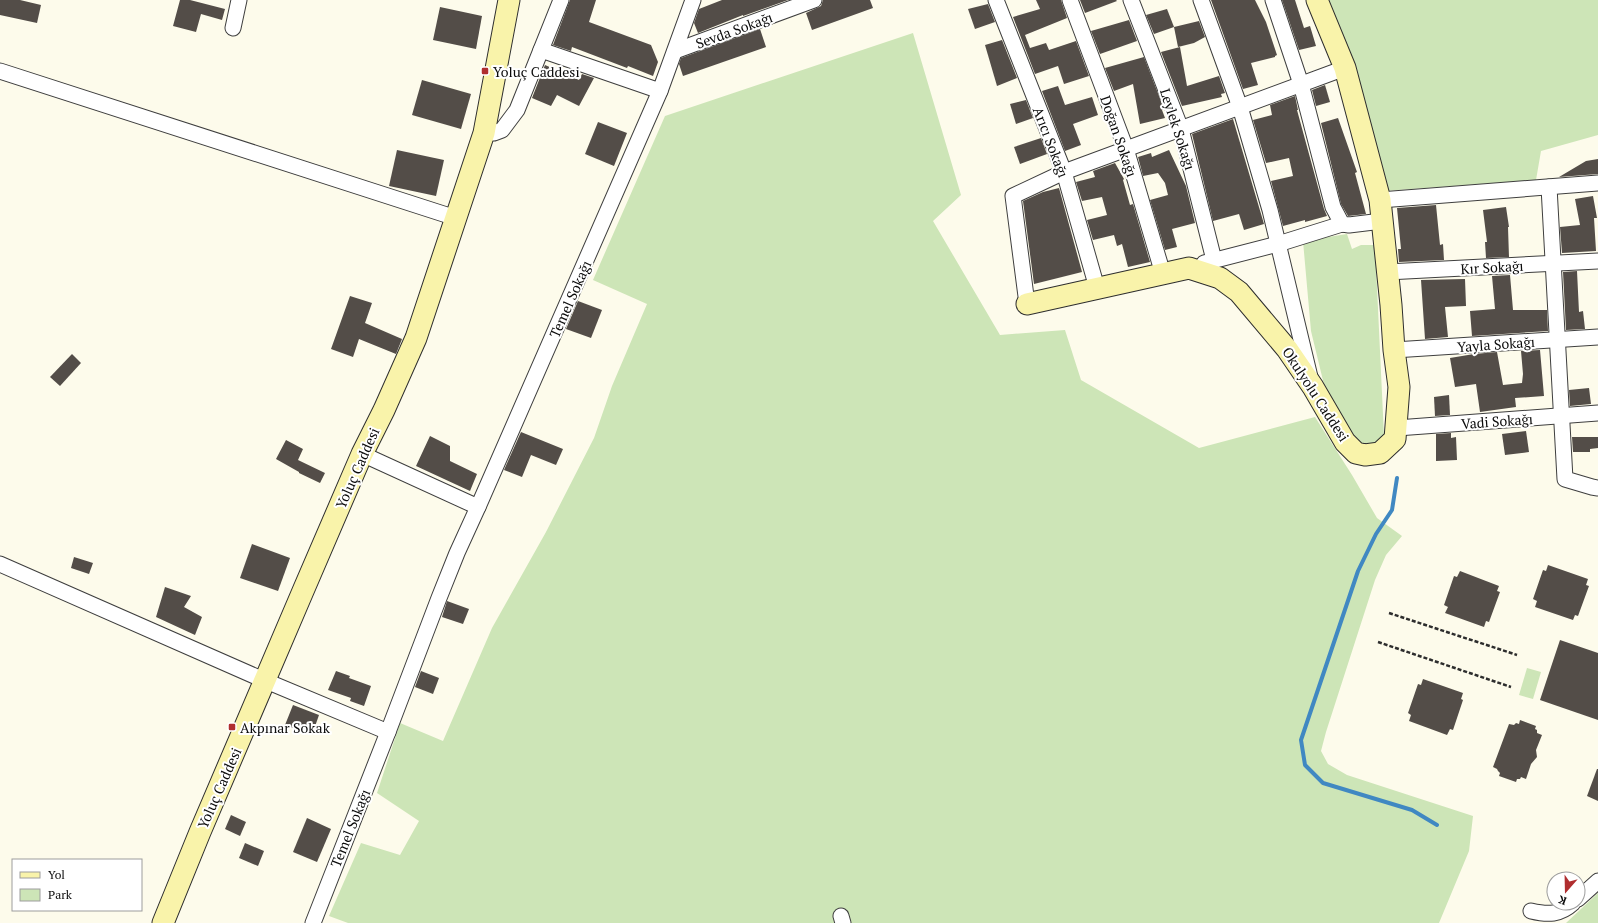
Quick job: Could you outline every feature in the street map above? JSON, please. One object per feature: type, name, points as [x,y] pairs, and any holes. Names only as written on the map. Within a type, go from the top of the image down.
[{"type":"street","points":[[233,28],[239,0]]},
{"type":"street","name":"Yoluç Caddesi","points":[[163,923],[200,832],[362,454],[384,410],[416,338],[484,133],[509,0]]},
{"type":"street","points":[[484,133],[494,133],[502,130],[517,110],[561,0]]},
{"type":"street","name":"Temel Sokağı","points":[[313,923],[388,732],[438,598],[660,91],[693,0]]},
{"type":"street","name":"Sevda Sokağı","points":[[675,51],[814,0]]},
{"type":"street","name":"Arıcı Sokağı","points":[[996,0],[1064,172],[1096,288]]},
{"type":"street","name":"Doğan Sokağı","points":[[1070,0],[1126,149],[1163,274]]},
{"type":"street","name":"Leylek Sokağı","points":[[1132,0],[1181,129],[1214,260]]},
{"type":"street","points":[[1201,0],[1240,107],[1270,210],[1313,387]]},
{"type":"street","points":[[1273,0],[1302,84],[1333,207],[1342,224]]},
{"type":"street","name":"Okulyolu Caddesi","points":[[1189,268],[1220,278],[1239,292],[1287,349],[1313,387],[1346,442],[1356,453],[1365,455],[1380,453],[1395,439],[1399,388],[1380,200],[1345,68],[1317,0]]},
{"type":"street","points":[[541,50],[660,91]]},
{"type":"street","points":[[1345,68],[1064,172],[1013,196],[1027,304],[1189,268],[1214,260],[1278,244],[1342,224],[1349,225],[1382,221]]},
{"type":"street","points":[[0,71],[456,218]]},
{"type":"street","points":[[1380,200],[1598,183]]},
{"type":"street","points":[[1549,187],[1564,479],[1598,488]]},
{"type":"street","name":"Kır Sokağı","points":[[1387,272],[1598,261]]},
{"type":"street","name":"Yayla Sokağı","points":[[1394,350],[1598,337]]},
{"type":"street","name":"Vadi Sokağı","points":[[1397,428],[1561,417],[1598,413]]},
{"type":"street","points":[[362,454],[478,507]]},
{"type":"street","points":[[0,564],[266,681],[388,732]]},
{"type":"street","points":[[1586,892],[1598,881]]},
{"type":"street","points":[[1531,911],[1545,914],[1564,911]]},
{"type":"path","points":[[1389,613],[1517,655]]},
{"type":"path","points":[[1378,642],[1510,687]]},
{"type":"green space","points":[[1326,0],[1598,0],[1598,135],[1541,151],[1536,180],[1384,191]]},
{"type":"green space","points":[[913,33],[961,195],[933,221],[1000,335],[1065,330],[1081,380],[1199,448],[1315,417],[1377,518],[1402,536],[1386,555],[1375,580],[1321,751],[1328,764],[1347,775],[1473,816],[1469,851],[1439,923],[348,923],[329,916],[361,843],[400,855],[419,821],[377,793],[400,723],[443,741],[492,628],[546,532],[594,438],[612,386],[647,304],[593,280],[665,116]]},
{"type":"green space","points":[[1347,234],[1352,249],[1361,245],[1375,245],[1384,436],[1375,444],[1357,446],[1327,397],[1311,331],[1303,241]]},
{"type":"green space","points":[[1527,668],[1541,672],[1533,699],[1519,695]]},
{"type":"green space","points":[[1598,893],[1598,923],[1566,923],[1579,911],[1586,911],[1586,904]]},
{"type":"building","points":[[0,0],[20,0],[41,5],[37,23],[0,15]]},
{"type":"building","points":[[180,0],[190,0],[225,9],[222,20],[201,14],[196,32],[173,26]]},
{"type":"building","points":[[570,0],[596,0],[589,22],[651,45],[658,62],[653,76],[628,66],[627,68],[572,47],[571,51],[553,45]]},
{"type":"building","points":[[722,0],[788,0],[743,15],[698,33],[694,23],[699,9]]},
{"type":"building","points":[[823,0],[870,0],[873,8],[812,30],[806,13],[821,6]]},
{"type":"building","points":[[1036,0],[1061,0],[1067,18],[1025,35],[1030,48],[1046,43],[1049,50],[1076,41],[1089,76],[1064,84],[1058,66],[1035,74],[1013,17],[1040,9]]},
{"type":"building","points":[[1080,0],[1116,0],[1117,1],[1085,13]]},
{"type":"building","points":[[1211,0],[1255,0],[1266,22],[1277,55],[1275,57],[1251,63],[1258,85],[1243,89]]},
{"type":"building","points":[[1282,0],[1295,0],[1304,28],[1310,26],[1316,46],[1299,50]]},
{"type":"building","points":[[988,4],[995,22],[975,29],[968,9]]},
{"type":"building","points":[[440,7],[482,16],[476,49],[433,40]]},
{"type":"building","points":[[1167,9],[1174,27],[1154,34],[1146,15]]},
{"type":"building","points":[[1129,20],[1137,41],[1100,54],[1091,31]]},
{"type":"building","points":[[1199,21],[1205,37],[1194,43],[1178,47],[1174,27]]},
{"type":"building","points":[[760,29],[766,47],[683,76],[679,64],[681,58]]},
{"type":"building","points":[[1002,40],[1017,78],[997,86],[985,45]]},
{"type":"building","points":[[1180,47],[1187,86],[1219,76],[1225,93],[1221,94],[1222,97],[1182,106],[1161,52]]},
{"type":"building","points":[[1144,57],[1164,109],[1162,110],[1165,118],[1140,124],[1133,84],[1114,91],[1105,68]]},
{"type":"building","points":[[545,65],[579,80],[582,74],[594,78],[579,106],[557,95],[551,106],[532,98]]},
{"type":"building","points":[[422,80],[471,94],[461,129],[412,115]]},
{"type":"building","points":[[1325,85],[1330,102],[1316,106],[1312,90]]},
{"type":"building","points":[[1058,86],[1065,105],[1092,97],[1098,115],[1073,124],[1081,145],[1065,151],[1042,91]]},
{"type":"building","points":[[1295,96],[1297,110],[1327,216],[1283,226],[1271,181],[1293,176],[1289,158],[1266,163],[1253,120],[1272,115],[1270,105]]},
{"type":"building","points":[[1026,100],[1033,118],[1016,124],[1010,104]]},
{"type":"building","points":[[1338,118],[1357,172],[1355,173],[1366,214],[1348,216],[1341,204],[1321,123]]},
{"type":"building","points":[[1233,119],[1264,224],[1244,230],[1239,214],[1213,221],[1192,134]]},
{"type":"building","points":[[598,122],[627,133],[614,166],[585,154]]},
{"type":"building","points":[[1041,138],[1047,154],[1020,164],[1014,147]]},
{"type":"building","points":[[397,150],[444,160],[436,196],[389,186]]},
{"type":"building","points":[[1169,150],[1186,186],[1195,223],[1172,229],[1177,247],[1165,250],[1150,200],[1168,195],[1165,183],[1158,173],[1143,176],[1138,157],[1151,153],[1152,157]]},
{"type":"building","points":[[1598,159],[1598,174],[1559,177],[1586,161]]},
{"type":"building","points":[[1115,163],[1124,179],[1130,205],[1133,204],[1150,262],[1128,267],[1122,244],[1117,246],[1114,235],[1093,240],[1087,220],[1107,215],[1102,197],[1082,201],[1076,182],[1095,177],[1093,171]]},
{"type":"building","points":[[1059,188],[1082,272],[1034,284],[1023,201],[1043,192]]},
{"type":"building","points":[[1593,196],[1597,218],[1594,218],[1596,251],[1562,253],[1560,227],[1580,225],[1575,199]]},
{"type":"building","points":[[1436,205],[1440,245],[1443,244],[1444,260],[1399,262],[1398,249],[1401,249],[1397,208]]},
{"type":"building","points":[[1506,207],[1509,227],[1509,257],[1486,258],[1485,242],[1487,242],[1483,210]]},
{"type":"building","points":[[1577,271],[1579,312],[1583,311],[1585,329],[1566,330],[1563,272]]},
{"type":"building","points":[[1510,275],[1513,310],[1547,310],[1548,331],[1472,336],[1470,311],[1495,309],[1492,276]]},
{"type":"building","points":[[1465,279],[1466,306],[1445,307],[1448,337],[1425,339],[1421,280]]},
{"type":"building","points":[[350,296],[372,303],[365,323],[402,339],[396,354],[359,339],[353,357],[331,349]]},
{"type":"building","points":[[578,301],[602,310],[591,338],[566,329]]},
{"type":"building","points":[[1540,350],[1544,396],[1515,398],[1516,407],[1480,412],[1476,384],[1455,387],[1450,358],[1497,352],[1503,385],[1522,383],[1523,374],[1521,351]]},
{"type":"building","points":[[72,354],[81,363],[60,386],[50,377]]},
{"type":"building","points":[[1589,388],[1591,404],[1570,406],[1569,390]]},
{"type":"building","points":[[1449,395],[1450,415],[1435,416],[1434,397]]},
{"type":"building","points":[[1526,431],[1529,452],[1505,455],[1502,434]]},
{"type":"building","points":[[521,432],[563,449],[556,465],[531,455],[522,477],[504,470]]},
{"type":"building","points":[[1451,433],[1451,438],[1456,437],[1457,460],[1436,461],[1436,434]]},
{"type":"building","points":[[430,436],[450,446],[450,461],[477,474],[470,491],[416,466]]},
{"type":"building","points":[[1572,437],[1598,437],[1598,448],[1590,449],[1590,452],[1573,452]]},
{"type":"building","points":[[286,440],[303,449],[298,460],[325,473],[320,483],[299,473],[276,459]]},
{"type":"building","points":[[252,544],[290,558],[278,591],[240,578]]},
{"type":"building","points":[[74,557],[93,563],[89,574],[71,568]]},
{"type":"building","points":[[1548,565],[1588,579],[1586,585],[1589,586],[1578,616],[1575,615],[1573,620],[1535,607],[1537,601],[1533,599],[1543,570],[1546,571]]},
{"type":"building","points":[[1460,571],[1499,586],[1497,591],[1500,592],[1489,622],[1486,621],[1484,627],[1445,613],[1448,607],[1444,605],[1454,576],[1457,577]]},
{"type":"building","points":[[165,587],[191,596],[184,607],[202,617],[195,635],[156,617]]},
{"type":"building","points":[[447,601],[469,609],[463,624],[442,617]]},
{"type":"building","points":[[1560,640],[1598,653],[1598,720],[1540,700]]},
{"type":"building","points":[[336,671],[350,676],[349,678],[371,686],[364,706],[350,701],[351,698],[328,690]]},
{"type":"building","points":[[421,671],[439,678],[433,694],[415,687]]},
{"type":"building","points":[[1423,679],[1463,693],[1461,699],[1463,700],[1453,730],[1450,729],[1447,735],[1409,721],[1411,715],[1408,713],[1418,684],[1421,685]]},
{"type":"building","points":[[293,705],[319,715],[312,735],[285,725]]},
{"type":"building","points":[[1520,720],[1536,726],[1535,729],[1537,730],[1537,733],[1542,735],[1536,750],[1537,757],[1531,764],[1526,779],[1521,777],[1520,779],[1517,779],[1516,782],[1499,776],[1500,773],[1493,767],[1509,724],[1519,724]]},
{"type":"building","points":[[1598,769],[1598,801],[1587,796]]},
{"type":"building","points":[[231,815],[246,822],[240,836],[225,829]]},
{"type":"building","points":[[307,818],[331,829],[317,862],[293,852]]},
{"type":"building","points":[[245,843],[264,851],[258,866],[239,858]]},
{"type":"waterway","points":[[1397,478],[1392,510],[1376,534],[1358,571],[1301,740],[1305,765],[1323,783],[1412,810],[1437,825]]},
{"type":"place","name":"Yoluç Caddesi","points":[[485,71]]},
{"type":"place","name":"Akpınar Sokak","points":[[232,727]]}]
